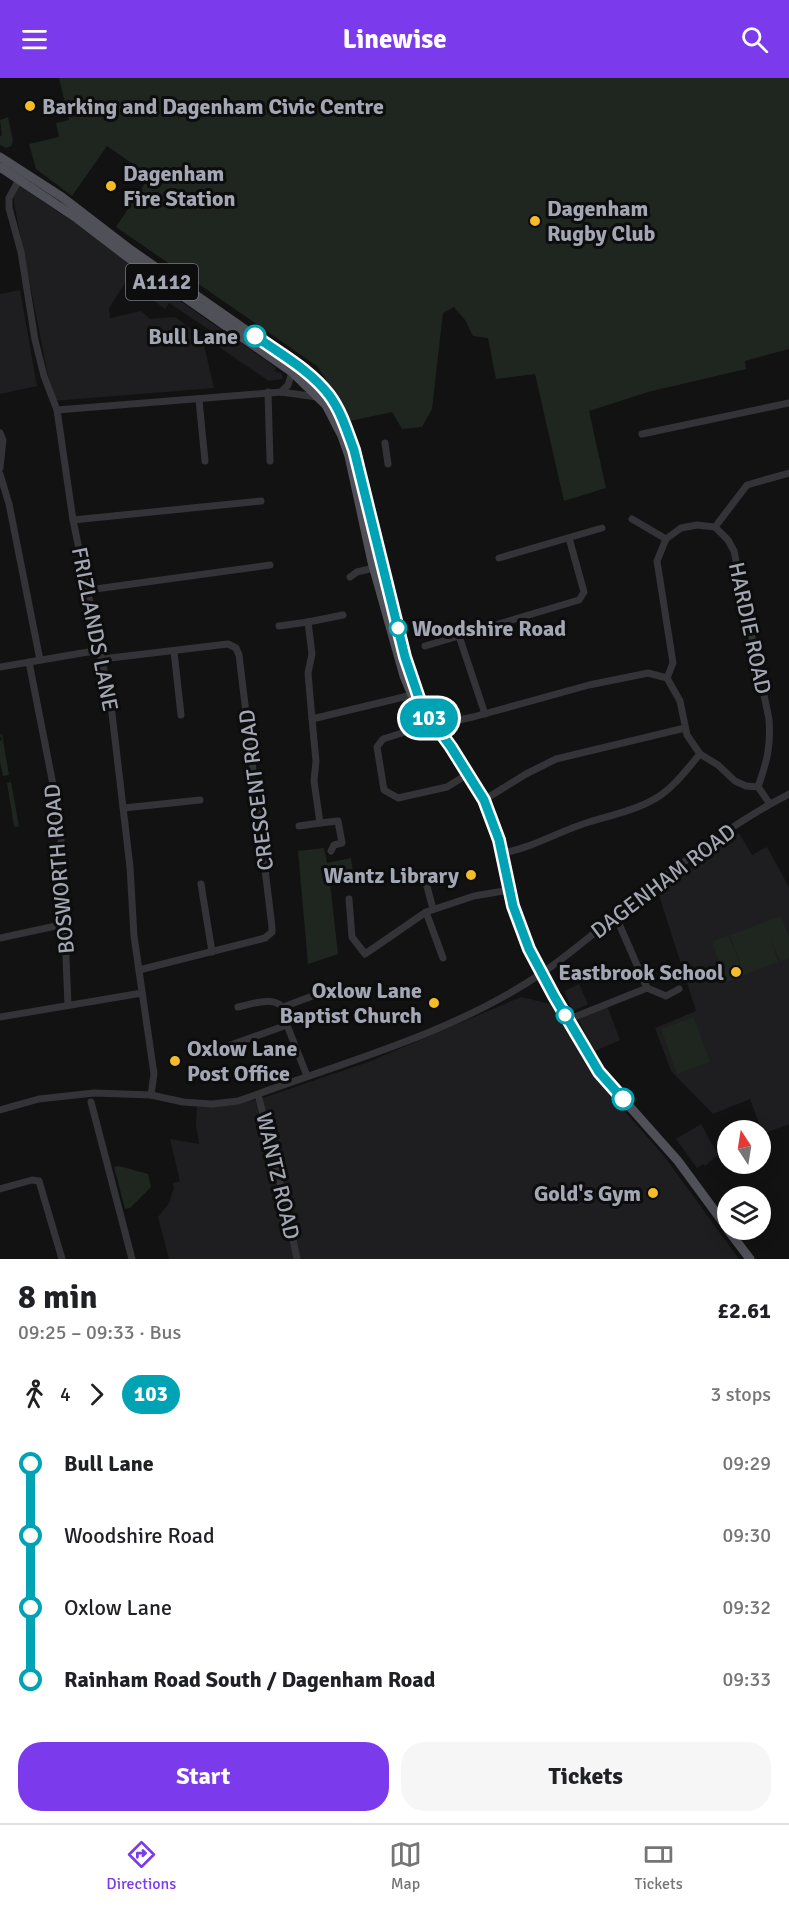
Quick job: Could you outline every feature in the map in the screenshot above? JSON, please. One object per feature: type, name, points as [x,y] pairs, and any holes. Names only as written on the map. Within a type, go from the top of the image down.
[{"type":"main road","name":"A1112","points":[[0,157],[21,176],[134,262],[292,372],[320,398],[333,416],[349,456],[374,568],[397,656],[412,695],[484,800],[502,853],[520,930],[567,1020],[599,1072],[678,1161],[717,1214]]},
{"type":"main road","name":"A1112","points":[[0,167],[62,197],[131,250],[299,367],[329,395],[344,422],[354,450],[405,657],[422,707]]},
{"type":"main road","name":"A1112","points":[[736,1240],[750,1259]]},
{"type":"street","name":"FRIZLANDS LANE","points":[[21,176],[9,198],[9,208],[21,252],[35,340],[44,376],[57,410],[73,520],[115,734],[139,970],[154,1074],[151,1095]]},
{"type":"street","points":[[281,392],[288,385],[292,372]]},
{"type":"street","points":[[57,410],[200,400],[268,392],[310,394],[320,398]]},
{"type":"street","points":[[268,392],[270,461]]},
{"type":"street","points":[[200,400],[205,461]]},
{"type":"street","points":[[642,434],[789,404]]},
{"type":"street","points":[[0,433],[3,440],[0,468]]},
{"type":"street","points":[[385,443],[388,464]]},
{"type":"street","points":[[667,678],[673,663],[657,561],[666,539],[681,528],[697,525],[715,527],[747,485],[789,473]]},
{"type":"street","points":[[0,474],[9,504],[40,660]]},
{"type":"street","points":[[73,520],[261,501]]},
{"type":"street","points":[[632,519],[666,539]]},
{"type":"street","name":"HARDIE ROAD","points":[[715,527],[728,540],[734,551],[769,719],[771,742],[758,787]]},
{"type":"street","points":[[499,558],[602,528]]},
{"type":"street","points":[[425,646],[579,600],[584,592],[569,538]]},
{"type":"street","points":[[88,590],[270,565]]},
{"type":"street","points":[[350,577],[357,572],[374,568]]},
{"type":"street","points":[[279,626],[343,615]]},
{"type":"street","points":[[308,622],[312,654],[308,673],[316,761],[314,781],[320,823]]},
{"type":"street","points":[[459,636],[484,714]]},
{"type":"street","name":"CRESCENT ROAD","points":[[102,659],[228,644],[236,648],[239,655],[272,932],[265,938],[139,970]]},
{"type":"street","points":[[0,667],[100,650]]},
{"type":"street","points":[[174,651],[181,716]]},
{"type":"street","name":"BOSWORTH ROAD","points":[[29,662],[57,805],[68,1005]]},
{"type":"street","points":[[468,774],[447,787],[398,798],[384,790],[377,747],[382,739],[433,723],[484,714],[553,694],[648,673],[667,678],[680,701],[687,735],[700,754],[718,765],[735,781],[746,786],[758,787],[770,804]]},
{"type":"street","points":[[312,719],[412,695]]},
{"type":"street","points":[[484,800],[526,774],[556,759],[685,728]]},
{"type":"street","points":[[502,853],[534,844],[589,822],[614,816],[657,797],[674,784],[700,754]]},
{"type":"street","name":"DAGENHAM ROAD","points":[[0,1110],[39,1099],[110,1092],[151,1095],[183,1102],[212,1104],[238,1101],[456,1021],[497,1001],[542,974],[680,866],[770,804],[789,794]]},
{"type":"street","points":[[124,808],[200,800]]},
{"type":"street","points":[[299,826],[338,821],[342,843],[334,845],[331,851]]},
{"type":"street","points":[[425,879],[430,910],[443,958]]},
{"type":"street","points":[[201,884],[212,952]]},
{"type":"street","points":[[349,898],[352,937],[365,954],[430,910],[474,896],[510,890]]},
{"type":"street","points":[[613,918],[620,926],[647,988],[666,996],[680,989]]},
{"type":"street","points":[[0,938],[65,924]]},
{"type":"street","points":[[238,1007],[273,1002],[283,1007],[334,988]]},
{"type":"street","points":[[567,1020],[647,988]]},
{"type":"street","points":[[0,1017],[142,993]]},
{"type":"street","points":[[283,1007],[287,1025],[307,1076]]},
{"type":"street","points":[[225,1047],[287,1025]]},
{"type":"street","name":"WANTZ ROAD","points":[[258,1094],[297,1259]]},
{"type":"street","points":[[91,1102],[132,1259]]},
{"type":"street","points":[[0,1189],[32,1180],[39,1181],[62,1259]]},
{"type":"shaded area","points":[[59,78],[789,78],[789,349],[745,361],[746,369],[648,392],[589,411],[606,488],[564,501],[535,374],[496,379],[488,338],[473,336],[465,320],[454,307],[443,313],[432,409],[422,427],[402,429],[392,412],[350,421],[341,402],[317,366],[116,227],[150,176],[107,146],[72,196],[36,169],[29,144],[59,137],[56,123],[69,120]]},
{"type":"shaded area","points":[[8,117],[13,141],[11,146],[6,148],[0,145],[2,135],[0,120]]},
{"type":"shaded area","points":[[22,184],[39,199],[137,264],[109,308],[110,318],[141,311],[150,319],[175,317],[202,337],[214,388],[53,401],[15,208],[13,191]]},
{"type":"shaded area","points":[[147,278],[267,361],[276,368],[274,371],[281,373],[282,379],[269,381],[210,341],[214,333],[169,303],[165,309],[139,290]]},
{"type":"shaded area","points":[[20,290],[37,386],[0,394],[0,294]]},
{"type":"shaded area","points":[[2,734],[9,775],[3,776],[0,761],[0,741],[2,740],[0,735]]},
{"type":"shaded area","points":[[11,782],[19,826],[16,827],[7,783]]},
{"type":"shaded area","name":"Eastbrook School","points":[[739,833],[752,855],[767,847],[789,887],[789,1124],[771,1131],[771,1120],[758,1120],[750,1099],[713,1114],[671,1071],[655,1028],[696,1011],[658,892]]},
{"type":"shaded area","points":[[324,848],[327,863],[351,858],[354,880],[330,883],[338,954],[308,964],[298,851]]},
{"type":"shaded area","points":[[781,916],[789,937],[789,958],[780,961],[771,940],[778,962],[726,982],[712,942],[728,935],[743,971],[730,935]]},
{"type":"shaded area","points":[[579,984],[588,1004],[573,1011],[564,991]]},
{"type":"shaded area","points":[[521,997],[550,1004],[598,1081],[664,1156],[717,1229],[717,1240],[725,1240],[739,1259],[169,1259],[158,1217],[169,1203],[174,1188],[173,1183],[180,1181],[170,1139],[199,1144],[196,1124],[197,1106],[257,1100],[371,1061]]},
{"type":"shaded area","points":[[606,1003],[620,1040],[595,1051],[577,1015]]},
{"type":"shaded area","points":[[694,1017],[710,1062],[677,1074],[661,1029]]},
{"type":"shaded area","points":[[701,1124],[717,1156],[705,1166],[703,1164],[697,1168],[676,1139]]},
{"type":"shaded area","points":[[119,1166],[148,1174],[151,1187],[130,1208],[125,1209],[114,1167]]},
{"type":"bus line","name":"103","points":[[255,336],[299,367],[322,387],[335,404],[344,422],[354,450],[405,657],[422,707],[480,792],[491,815],[499,840],[513,906],[520,930],[529,949],[599,1072],[623,1099]]},
{"type":"place","name":"Barking and Dagenham Civic Centre","points":[[30,106]]},
{"type":"place","name":"Dagenham Fire Station","points":[[111,186]]},
{"type":"place","name":"Dagenham Rugby Club","points":[[535,221]]},
{"type":"place","name":"Bull Lane","points":[[255,336]]},
{"type":"place","name":"Woodshire Road","points":[[398,628]]},
{"type":"place","name":"Wantz Library","points":[[471,875]]},
{"type":"place","name":"Eastbrook School","points":[[736,972]]},
{"type":"place","name":"Oxlow Lane Baptist Church","points":[[434,1003]]},
{"type":"place","name":"Oxlow Lane Post Office","points":[[175,1061]]},
{"type":"place","name":"Gold's Gym","points":[[653,1193]]}]
